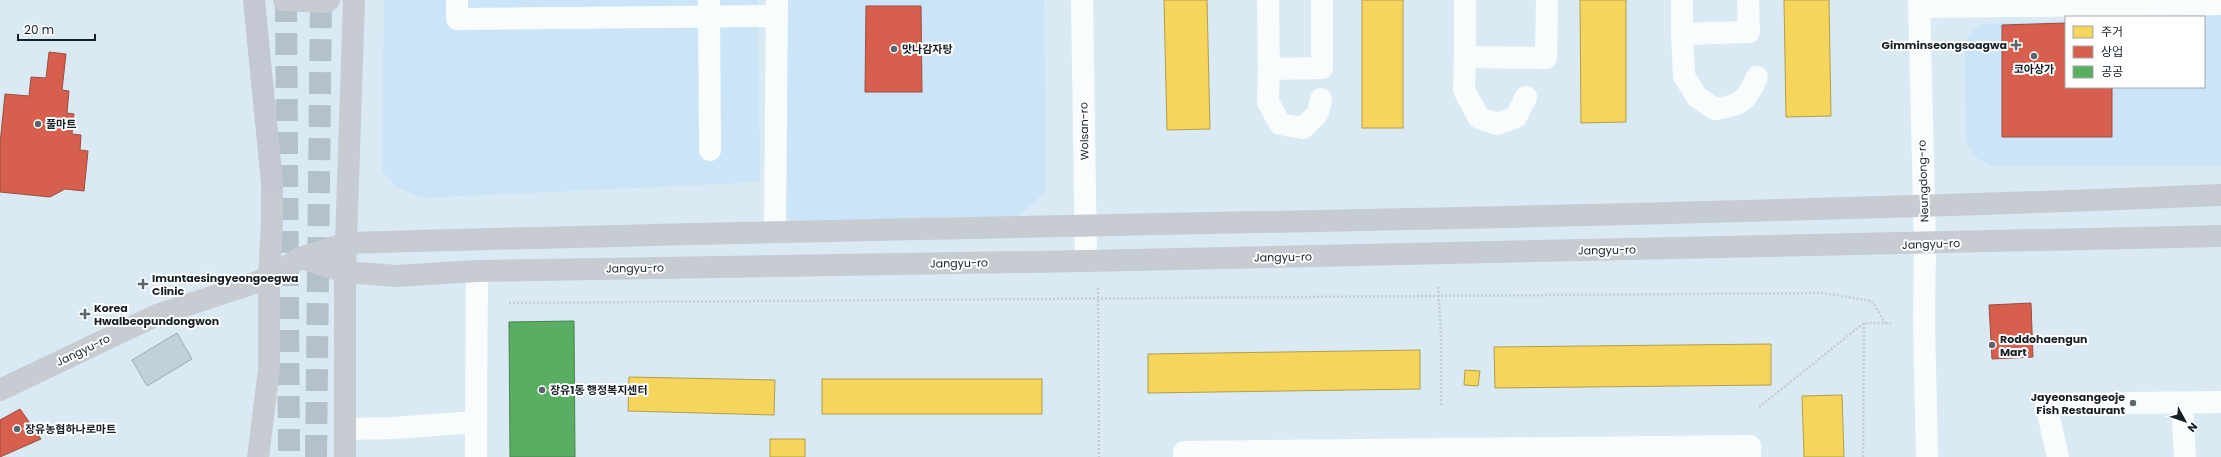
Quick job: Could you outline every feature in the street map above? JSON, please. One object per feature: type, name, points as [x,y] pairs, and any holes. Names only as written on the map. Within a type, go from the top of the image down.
[{"type":"highway","points":[[254,0],[272,183]]},
{"type":"main road","points":[[284,0],[327,2],[329,0]]},
{"type":"main road","points":[[345,457],[345,272],[354,0]]},
{"type":"main road","points":[[258,457],[269,369],[269,278],[272,222],[272,183]]},
{"type":"main road","points":[[347,243],[775,231],[1923,207],[2221,195]]},
{"type":"main road","name":"Jangyu-ro","points":[[300,258],[345,272],[397,276],[477,271],[1086,261],[1926,244],[2221,236]]},
{"type":"main road","name":"Jangyu-ro","points":[[0,390],[158,315],[269,278],[300,258],[347,243]]},
{"type":"street","points":[[457,0],[457,19],[579,9],[777,8],[775,231]]},
{"type":"street","name":"Wolsan-ro","points":[[1082,0],[1086,261]]},
{"type":"street","points":[[1268,0],[1268,102],[1280,124],[1304,128],[1318,113],[1320,99]]},
{"type":"street","points":[[1269,69],[1322,68],[1322,0]]},
{"type":"street","points":[[1465,0],[1464,90],[1479,118],[1497,124],[1516,117],[1526,97]]},
{"type":"street","points":[[1465,57],[1546,58],[1547,0]]},
{"type":"street","points":[[1682,0],[1684,76],[1697,97],[1715,109],[1735,107],[1751,92],[1757,77]]},
{"type":"street","points":[[1682,34],[1749,32],[1748,0]]},
{"type":"street","points":[[1919,4],[2139,2],[2221,4]]},
{"type":"street","name":"Neungdong-ro","points":[[1919,4],[1923,207],[1926,244],[1924,321],[1926,457]]},
{"type":"street","points":[[709,9],[710,150]]},
{"type":"street","points":[[476,457],[477,271]]},
{"type":"street","points":[[2058,457],[2046,404],[2221,402]]},
{"type":"street","points":[[2182,403],[2185,457]]},
{"type":"street","points":[[345,429],[393,428],[476,422]]},
{"type":"street","points":[[1184,457],[1184,452],[1468,454],[1750,446],[1750,457]]},
{"type":"path","points":[[1438,287],[1441,332],[1441,407]]},
{"type":"path","points":[[1098,288],[1099,457]]},
{"type":"path","points":[[509,303],[1823,294],[1872,301],[1885,323]]},
{"type":"path","points":[[1863,457],[1864,323]]},
{"type":"path","points":[[1759,406],[1864,323],[1891,323]]},
{"type":"shaded area","points":[[384,0],[758,0],[760,182],[422,198],[396,187],[382,170]]},
{"type":"shaded area","points":[[777,0],[1044,0],[1046,191],[1018,217],[795,222],[785,217]]},
{"type":"shaded area","points":[[2221,15],[2221,166],[1990,166],[1977,158],[1966,143],[1965,46],[1969,35],[1976,27],[1983,24],[2065,21],[2065,88],[2205,88],[2205,16],[2198,16]]},
{"type":"building: 주거","points":[[1164,0],[1207,0],[1210,129],[1167,130]]},
{"type":"building: 주거","points":[[1362,0],[1403,0],[1403,128],[1362,128]]},
{"type":"building: 주거","points":[[1580,0],[1626,0],[1626,122],[1581,123]]},
{"type":"building: 주거","points":[[1784,0],[1829,0],[1831,116],[1786,117]]},
{"type":"building: 주거","points":[[1771,344],[1771,385],[1495,388],[1494,347]]},
{"type":"building: 주거","points":[[1420,350],[1420,389],[1148,393],[1148,354]]},
{"type":"building: 주거","points":[[1465,370],[1480,371],[1478,386],[1464,385]]},
{"type":"building: 주거","points":[[629,377],[775,380],[774,415],[628,411]]},
{"type":"building: 주거","points":[[822,379],[1042,379],[1042,414],[822,414]]},
{"type":"building: 주거","points":[[1842,395],[1844,457],[1804,457],[1802,396]]},
{"type":"building: 주거","points":[[770,439],[805,439],[805,457],[770,457]]},
{"type":"building: 상업","name":"맛나감자탕","points":[[866,6],[921,6],[922,92],[865,92]]},
{"type":"building: 상업","name":"코아상가","points":[[2065,23],[2065,88],[2112,88],[2112,137],[2002,137],[2002,25]]},
{"type":"building: 상업","name":"풀마트","points":[[49,52],[66,54],[62,90],[69,91],[67,113],[74,114],[72,134],[81,135],[80,150],[88,151],[84,191],[65,189],[50,197],[0,192],[0,144],[5,94],[29,96],[31,77],[46,78]]},
{"type":"building: 상업","points":[[2031,303],[2033,357],[1992,359],[1989,305]]},
{"type":"building: 상업","name":"장유농협하나로마트","points":[[20,409],[41,439],[0,457],[0,420]]},
{"type":"building: 공공","name":"장유1동 행정복지센터","points":[[574,321],[575,457],[510,457],[509,322]]},
{"type":"building: 기타","points":[[177,333],[192,359],[147,386],[132,360]]},
{"type":"tunnel","points":[[286,0],[289,457]]},
{"type":"tunnel","points":[[316,457],[321,0]]},
{"type":"place","name":"Gimminseongsoagwa","points":[[2016,45]]},
{"type":"place","name":"맛나감자탕","points":[[894,49]]},
{"type":"place","name":"코아상가","points":[[2034,56]]},
{"type":"place","name":"풀마트","points":[[38,124]]},
{"type":"place","name":"Imuntaesingyeongoegwa Clinic","points":[[143,284]]},
{"type":"place","name":"Korea Hwalbeopundongwon","points":[[85,314]]},
{"type":"place","name":"Roddohaengun Mart","points":[[1992,345]]},
{"type":"place","name":"장유1동 행정복지센터","points":[[542,390]]},
{"type":"place","name":"Jayeonsangeoje Fish Restaurant","points":[[2133,403]]},
{"type":"place","name":"장유농협하나로마트","points":[[17,429]]}]
